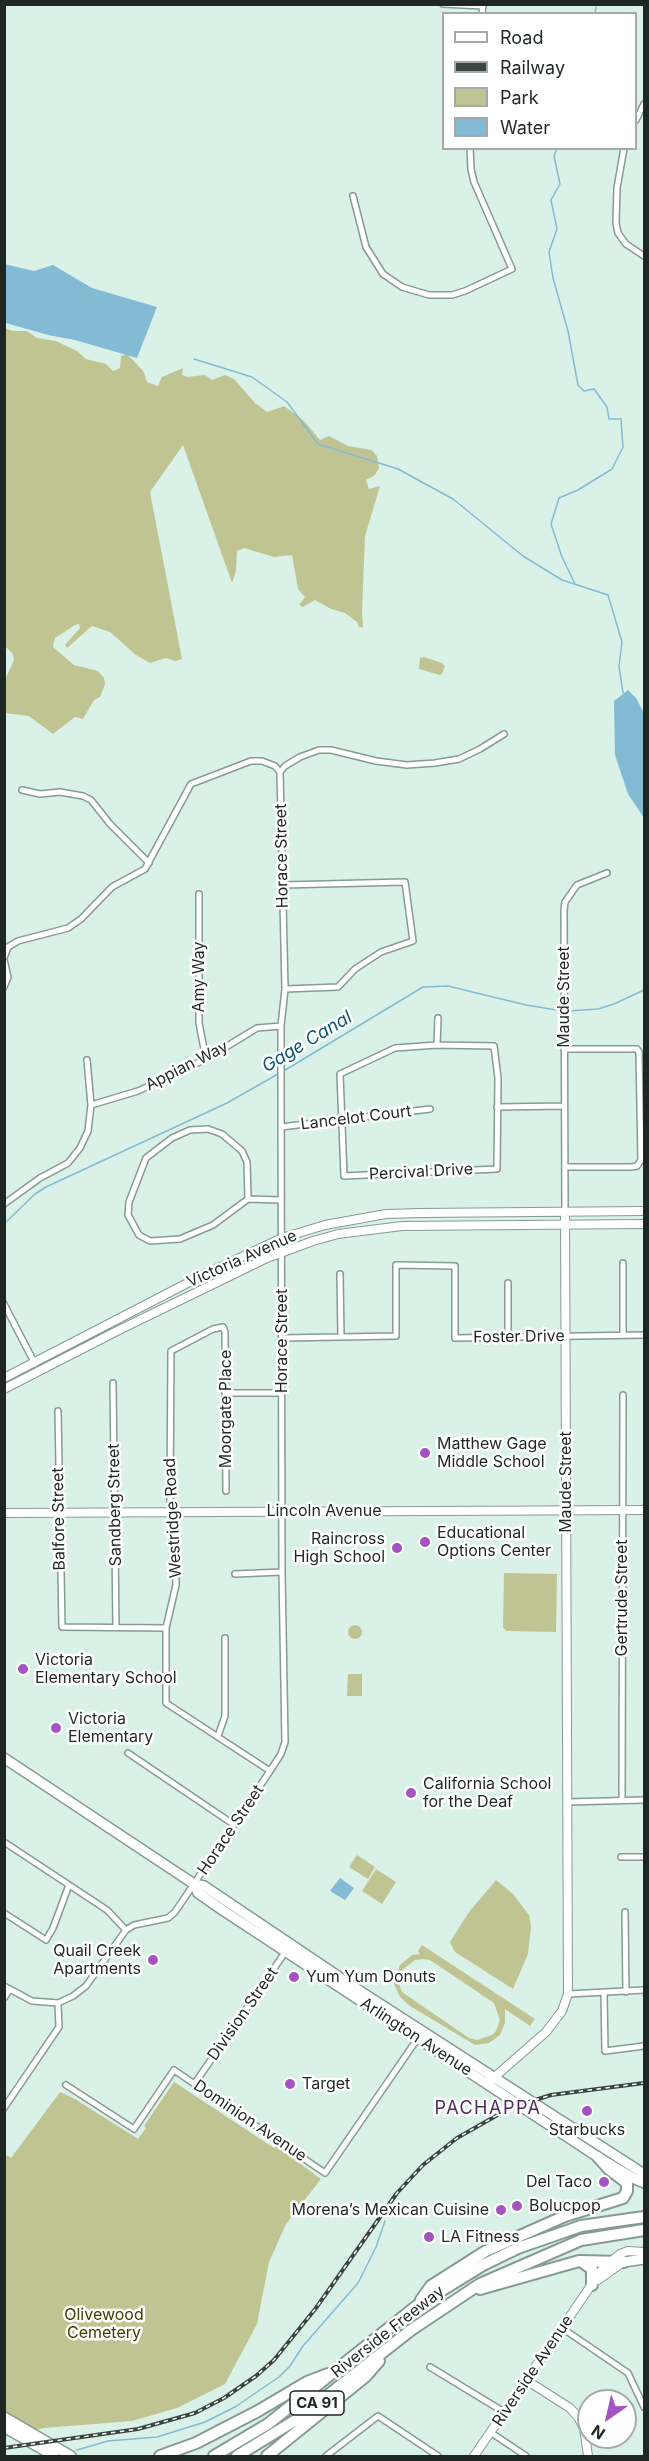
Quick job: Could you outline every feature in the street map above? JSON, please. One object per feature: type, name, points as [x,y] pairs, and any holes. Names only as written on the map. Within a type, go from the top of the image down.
[{"type":"highway","points":[[418,2305],[431,2286],[486,2251],[565,2216],[623,2198],[627,2191],[627,2183],[598,2157]]},
{"type":"highway","name":"Riverside Freeway","points":[[214,2457],[268,2424],[418,2305],[475,2269],[518,2248],[581,2226],[645,2217]]},
{"type":"highway","name":"Riverside Freeway","points":[[237,2457],[299,2418],[392,2344],[468,2291],[509,2270],[581,2240],[645,2230]]},
{"type":"highway","points":[[468,2291],[494,2286],[579,2260],[624,2262]]},
{"type":"highway","points":[[579,2260],[588,2264],[592,2269],[592,2285]]},
{"type":"highway","points":[[267,2457],[366,2376],[392,2344]]},
{"type":"highway","points":[[160,2457],[206,2438],[307,2382],[337,2371]]},
{"type":"main road","name":"Victoria Avenue","points":[[4,1378],[204,1274],[282,1238],[325,1225],[386,1214],[645,1211]]},
{"type":"main road","name":"Maude Street","points":[[487,2084],[546,2032],[562,2011],[568,1994],[565,1212]]},
{"type":"main road","name":"Victoria Avenue","points":[[4,1389],[206,1287],[282,1252],[330,1236],[373,1228],[402,1226],[645,1224]]},
{"type":"main road","name":"Lincoln Avenue","points":[[4,1513],[645,1510]]},
{"type":"main road","name":"Arlington Avenue","points":[[4,1758],[194,1884],[198,1893],[288,1948],[420,2035],[487,2084],[598,2157],[635,2180],[645,2183]]},
{"type":"main road","name":"Arlington Avenue","points":[[420,2035],[495,2076],[645,2174]]},
{"type":"main road","points":[[608,2263],[628,2251],[645,2252]]},
{"type":"main road","name":"Riverside Avenue","points":[[592,2285],[624,2262],[645,2259]]},
{"type":"main road","name":"Riverside Avenue","points":[[474,2457],[608,2263]]},
{"type":"main road","points":[[526,2380],[570,2408],[578,2417],[584,2428],[588,2457]]},
{"type":"main road","points":[[4,2417],[71,2457]]},
{"type":"main road","points":[[4,2427],[54,2457]]},
{"type":"street","points":[[443,4],[483,5]]},
{"type":"street","points":[[637,118],[645,104]]},
{"type":"street","points":[[353,196],[369,255],[382,274],[402,287],[429,295],[452,295],[512,269],[474,183],[470,150]]},
{"type":"street","points":[[624,150],[617,188],[618,233],[626,244],[645,256]]},
{"type":"street","points":[[4,987],[8,977],[4,959],[8,947],[18,940],[68,928],[81,919],[112,887],[139,873],[149,863],[191,784],[251,761],[262,761],[275,766],[280,772],[285,766],[306,754],[325,750],[407,765],[435,763],[459,759],[504,734]]},
{"type":"street","points":[[275,766],[282,763],[285,766]]},
{"type":"street","name":"Horace Street","points":[[126,1930],[134,1925],[168,1918],[175,1912],[281,1754],[285,1742],[282,1572],[281,1026],[285,989],[280,772]]},
{"type":"street","points":[[22,790],[40,794],[60,792],[83,796],[91,800],[110,824],[149,863]]},
{"type":"street","name":"Maude Street","points":[[565,1212],[565,902],[577,885],[607,873]]},
{"type":"street","points":[[282,885],[405,882],[412,941],[381,952],[355,969],[338,987],[285,989]]},
{"type":"street","name":"Amy Way","points":[[200,894],[199,1023],[206,1059]]},
{"type":"street","points":[[437,1046],[438,1018]]},
{"type":"street","name":"Appian Way","points":[[91,1105],[138,1091],[206,1059],[257,1028],[281,1026]]},
{"type":"street","points":[[341,1119],[340,1074],[395,1048],[494,1046],[498,1078],[497,1107],[564,1106]]},
{"type":"street","points":[[564,1049],[637,1049],[641,1160],[637,1166],[565,1167]]},
{"type":"street","points":[[4,1204],[40,1178],[68,1163],[80,1148],[88,1131],[91,1105],[87,1060]]},
{"type":"street","name":"Percival Drive","points":[[341,1119],[344,1176],[497,1168],[497,1107]]},
{"type":"street","name":"Lancelot Court","points":[[282,1128],[430,1109]]},
{"type":"street","points":[[248,1199],[247,1162],[243,1151],[222,1134],[208,1129],[190,1130],[172,1138],[146,1158],[129,1202],[128,1215],[139,1235],[150,1241],[180,1239],[213,1225],[248,1199],[281,1200]]},
{"type":"street","points":[[622,1263],[623,1335]]},
{"type":"street","name":"Foster Drive","points":[[283,1338],[396,1336],[396,1265],[455,1266],[454,1338],[645,1335]]},
{"type":"street","points":[[340,1274],[341,1336]]},
{"type":"street","points":[[508,1283],[508,1337]]},
{"type":"street","points":[[4,1304],[39,1372]]},
{"type":"street","name":"Westridge Road","points":[[223,1327],[213,1329],[171,1351],[170,1502],[175,1518],[176,1585],[166,1628],[166,1702],[270,1771]]},
{"type":"street","name":"Moorgate Place","points":[[223,1327],[225,1332],[226,1491]]},
{"type":"street","name":"Sandberg Street","points":[[113,1383],[116,1628]]},
{"type":"street","points":[[225,1393],[282,1393]]},
{"type":"street","name":"Gertrude Street","points":[[622,1800],[623,1395]]},
{"type":"street","name":"Balfore Street","points":[[58,1411],[62,1627],[116,1628]]},
{"type":"street","points":[[235,1574],[282,1572]]},
{"type":"street","points":[[116,1628],[166,1628]]},
{"type":"street","points":[[218,1736],[225,1716],[225,1638]]},
{"type":"street","points":[[128,1753],[233,1824]]},
{"type":"street","points":[[568,1802],[645,1800]]},
{"type":"street","points":[[4,1842],[107,1910],[126,1930],[86,1986],[74,1996],[58,2003],[32,2001],[4,1986]]},
{"type":"street","points":[[621,1857],[645,1857]]},
{"type":"street","points":[[4,1913],[46,1940],[53,1928],[69,1885]]},
{"type":"street","points":[[625,1912],[626,1992]]},
{"type":"street","name":"Division Street","points":[[195,2083],[288,1948]]},
{"type":"street","points":[[4,1998],[10,1989]]},
{"type":"street","points":[[568,1994],[645,1990]]},
{"type":"street","points":[[604,1993],[605,2051],[645,2046]]},
{"type":"street","points":[[4,2108],[58,2027],[58,2003]]},
{"type":"street","name":"Dominion Avenue","points":[[66,2085],[134,2129],[174,2070],[325,2173],[420,2035]]},
{"type":"street","points":[[562,2328],[628,2373],[645,2407]]},
{"type":"street","points":[[430,2367],[504,2412]]},
{"type":"street","points":[[326,2457],[378,2416],[438,2457]]},
{"type":"street","points":[[490,2432],[526,2457]]},
{"type":"green space","points":[[4,328],[27,331],[37,338],[56,341],[77,351],[86,359],[106,364],[113,371],[120,368],[121,356],[127,354],[144,372],[147,382],[158,386],[162,377],[183,368],[182,375],[187,377],[205,375],[212,380],[225,375],[234,379],[255,403],[267,412],[284,406],[303,420],[320,440],[329,436],[348,446],[372,450],[377,456],[379,468],[375,475],[366,480],[369,489],[380,486],[365,536],[363,627],[359,627],[357,622],[345,613],[331,609],[315,600],[303,607],[299,605],[305,597],[298,589],[292,555],[274,557],[244,548],[237,551],[236,571],[232,583],[183,445],[150,492],[182,659],[175,661],[166,658],[150,663],[136,655],[110,632],[92,626],[67,648],[65,645],[80,628],[79,624],[75,625],[55,638],[53,647],[74,665],[98,671],[104,678],[105,684],[100,697],[94,700],[83,719],[75,717],[53,734],[29,716],[5,713],[5,680],[14,660],[13,654],[4,645]]},
{"type":"green space","points":[[424,657],[442,663],[445,666],[442,674],[419,669],[420,658]]},
{"type":"green space","points":[[504,1573],[557,1574],[556,1632],[506,1631],[503,1627]]},
{"type":"green space","points":[[352,1625],[358,1625],[362,1632],[358,1639],[352,1639],[348,1635],[348,1629]]},
{"type":"green space","points":[[348,1674],[362,1674],[362,1696],[347,1696]]},
{"type":"green space","points":[[357,1855],[375,1867],[368,1879],[349,1867]]},
{"type":"green space","points":[[376,1869],[396,1882],[382,1904],[362,1891]]},
{"type":"green space","points":[[496,1880],[513,1894],[529,1915],[531,1926],[528,1954],[513,1989],[455,1952],[450,1942],[469,1912]]},
{"type":"green space","points":[[422,1945],[535,2019],[530,2026],[505,2009],[505,2023],[500,2035],[489,2043],[475,2045],[410,2006],[400,1997],[394,1984],[400,1965],[412,1955],[420,1954],[418,1951]],"holes":[[[415,1960],[430,1960],[494,2003],[500,2020],[492,2035],[477,2040],[469,2038],[402,1992],[399,1984],[402,1970]]]},
{"type":"green space","name":"Olivewood Cemetery","points":[[174,2082],[274,2148],[276,2146],[321,2179],[286,2224],[269,2262],[257,2324],[225,2384],[177,2408],[132,2421],[44,2428],[5,2437],[5,2159],[7,2155],[11,2158],[60,2092],[138,2139],[146,2128],[144,2126]]},
{"type":"water","points":[[4,264],[34,271],[53,265],[92,288],[157,307],[137,358],[6,323]]},
{"type":"water","points":[[628,690],[636,698],[644,713],[644,818],[628,794],[615,755],[614,701]]},
{"type":"water","points":[[340,1878],[354,1888],[345,1900],[330,1891]]},
{"type":"waterway","points":[[595,12],[596,7]]},
{"type":"waterway","points":[[556,150],[554,156],[560,184],[551,200],[557,229],[549,252],[553,278],[568,331],[578,385],[584,391],[594,389],[607,407],[609,419],[621,419],[623,447],[612,469],[578,490],[559,498],[551,524],[562,557],[575,584]]},
{"type":"waterway","points":[[194,359],[252,377],[287,402],[318,444],[398,469],[453,499],[523,556],[562,580],[608,595],[622,642],[619,666],[623,693]]},
{"type":"waterway","name":"Gage Canal","points":[[282,1072],[423,987],[448,986],[526,1005],[563,1011]]},
{"type":"waterway","name":"Gage Canal","points":[[567,1011],[598,1009],[644,990]]},
{"type":"waterway","name":"Gage Canal","points":[[4,1224],[35,1194],[46,1187],[227,1103],[278,1074]]},
{"type":"waterway","points":[[77,2450],[108,2441],[157,2437],[205,2422],[235,2407],[279,2377],[358,2283],[376,2247],[385,2221]]},
{"type":"railway","points":[[4,2448],[138,2429],[195,2413],[224,2398],[256,2376],[274,2360],[316,2308],[397,2193],[423,2165],[457,2138],[510,2108],[551,2095],[644,2083]]},
{"type":"place","name":"Matthew Gage Middle School","points":[[425,1453]]},
{"type":"place","name":"Educational Options Center","points":[[425,1542]]},
{"type":"place","name":"Raincross High School","points":[[397,1548]]},
{"type":"place","name":"Victoria Elementary School","points":[[23,1669]]},
{"type":"place","name":"Victoria Elementary","points":[[56,1728]]},
{"type":"place","name":"California School for the Deaf","points":[[411,1793]]},
{"type":"place","name":"Quail Creek Apartments","points":[[153,1960]]},
{"type":"place","name":"Yum Yum Donuts","points":[[294,1977]]},
{"type":"place","name":"Target","points":[[290,2084]]},
{"type":"place","name":"Starbucks","points":[[587,2111]]},
{"type":"place","name":"Del Taco","points":[[604,2182]]},
{"type":"place","name":"Bolucpop","points":[[517,2206]]},
{"type":"place","name":"Morena’s Mexican Cuisine","points":[[501,2210]]},
{"type":"place","name":"LA Fitness","points":[[429,2237]]},
{"type":"district","name":"PACHAPPA","points":[[488,2109]]}]
